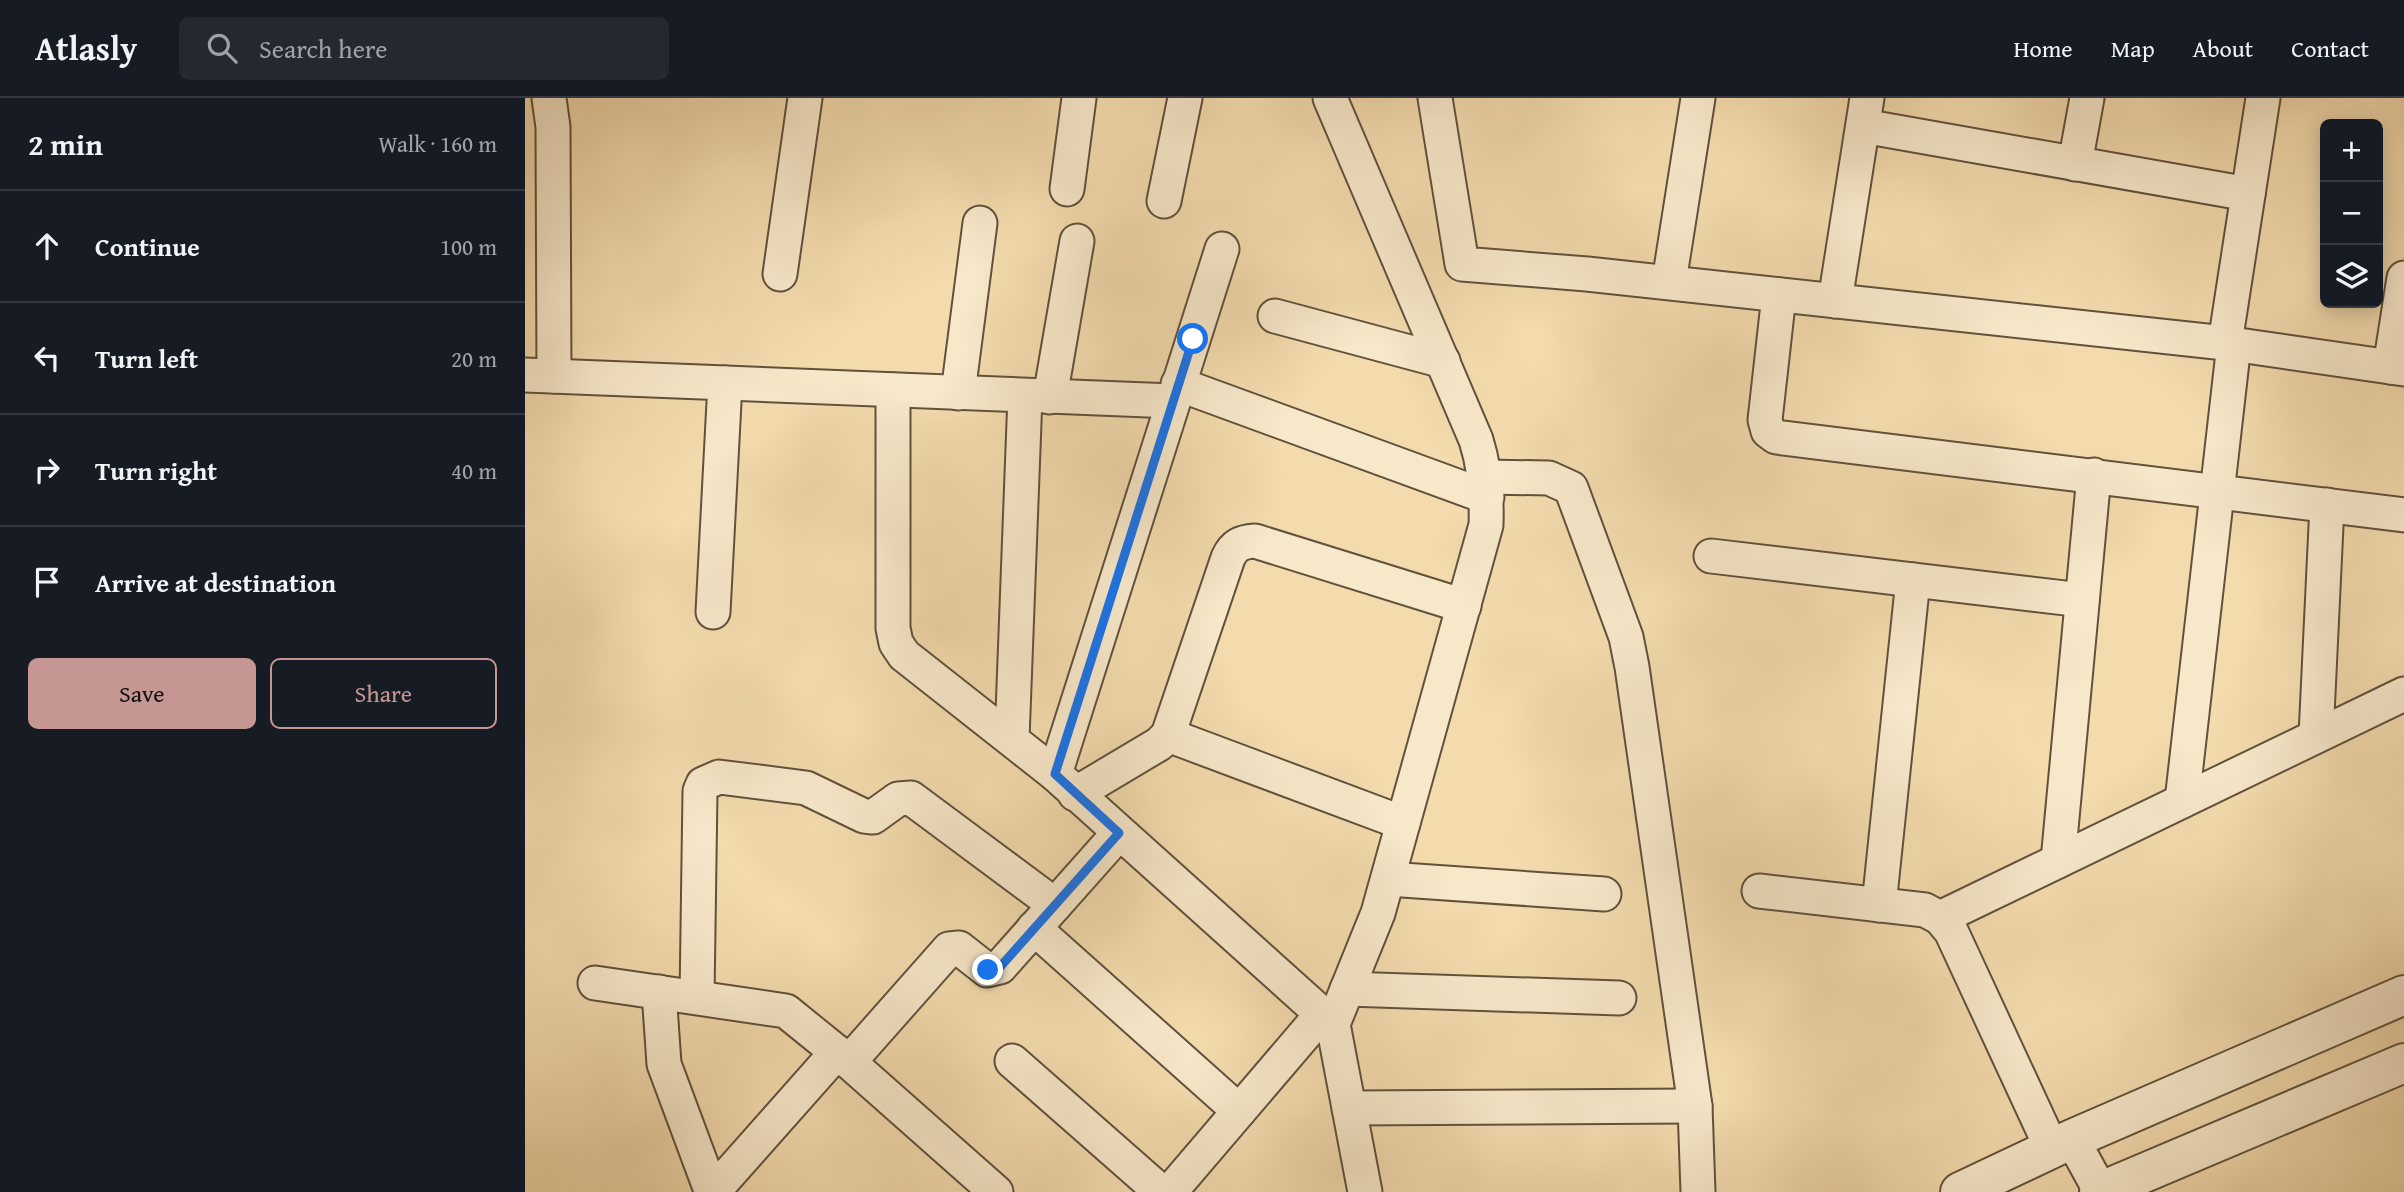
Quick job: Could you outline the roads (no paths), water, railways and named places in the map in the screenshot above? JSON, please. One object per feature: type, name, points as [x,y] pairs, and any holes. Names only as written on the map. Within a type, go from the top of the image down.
[{"type":"street","points":[[548,98],[553,127],[539,376],[1038,396],[1176,393],[1486,487],[1549,478],[1571,488],[1626,637],[1695,1106],[1698,1192]]},
{"type":"street","points":[[780,274],[805,98]]},
{"type":"street","points":[[1066,188],[1079,98]]},
{"type":"street","points":[[1164,201],[1185,98]]},
{"type":"street","points":[[1170,1192],[1239,1111],[1327,1019],[1347,989],[1378,913],[1486,524],[1486,487],[1476,440],[1330,98]]},
{"type":"street","points":[[1435,98],[1462,264],[1669,282],[2229,344],[2397,368],[2404,278]]},
{"type":"street","points":[[1669,282],[1698,98]]},
{"type":"street","points":[[2075,164],[2087,98]]},
{"type":"street","points":[[2182,801],[2217,490],[2229,344],[2263,98]]},
{"type":"street","points":[[1835,301],[1865,112],[2075,164],[2248,194]]},
{"type":"street","points":[[958,393],[980,223]]},
{"type":"street","points":[[1012,739],[1038,396],[1077,241]]},
{"type":"street","points":[[1065,784],[1176,393],[1222,249]]},
{"type":"street","points":[[1779,295],[1765,420],[1768,431],[1776,437],[2404,515]]},
{"type":"street","points":[[1275,316],[1443,361]]},
{"type":"street","points":[[713,612],[725,383]]},
{"type":"street","points":[[894,390],[896,643],[904,655],[1065,784],[1327,1019],[1349,1108],[1365,1192]]},
{"type":"street","points":[[2058,861],[2094,475]]},
{"type":"street","points":[[2316,736],[2327,505]]},
{"type":"street","points":[[1065,784],[1159,744],[1168,735],[1232,549],[1243,541],[1255,541],[1464,606]]},
{"type":"street","points":[[1710,556],[2082,600]]},
{"type":"street","points":[[1879,905],[1913,580]]},
{"type":"street","points":[[1940,918],[2404,694]]},
{"type":"street","points":[[1168,735],[1403,822]]},
{"type":"street","points":[[697,997],[700,791],[710,779],[719,777],[797,786],[873,817],[898,799],[911,798],[1044,916],[1239,1111]]},
{"type":"street","points":[[659,992],[664,1064],[709,1185],[720,1184],[949,949],[958,948],[992,971],[1000,967],[1119,833]]},
{"type":"street","points":[[1388,879],[1604,894]]},
{"type":"street","points":[[1759,891],[1926,910],[1940,918],[1951,931],[2062,1144],[2100,1192],[2404,1063]]},
{"type":"street","points":[[595,982],[786,1011],[843,1057],[996,1192]]},
{"type":"street","points":[[1347,989],[1619,998]]},
{"type":"street","points":[[1960,1192],[2062,1144],[2404,995]]},
{"type":"street","points":[[1011,1061],[1161,1192]]},
{"type":"street","points":[[1349,1108],[1695,1106]]}]
